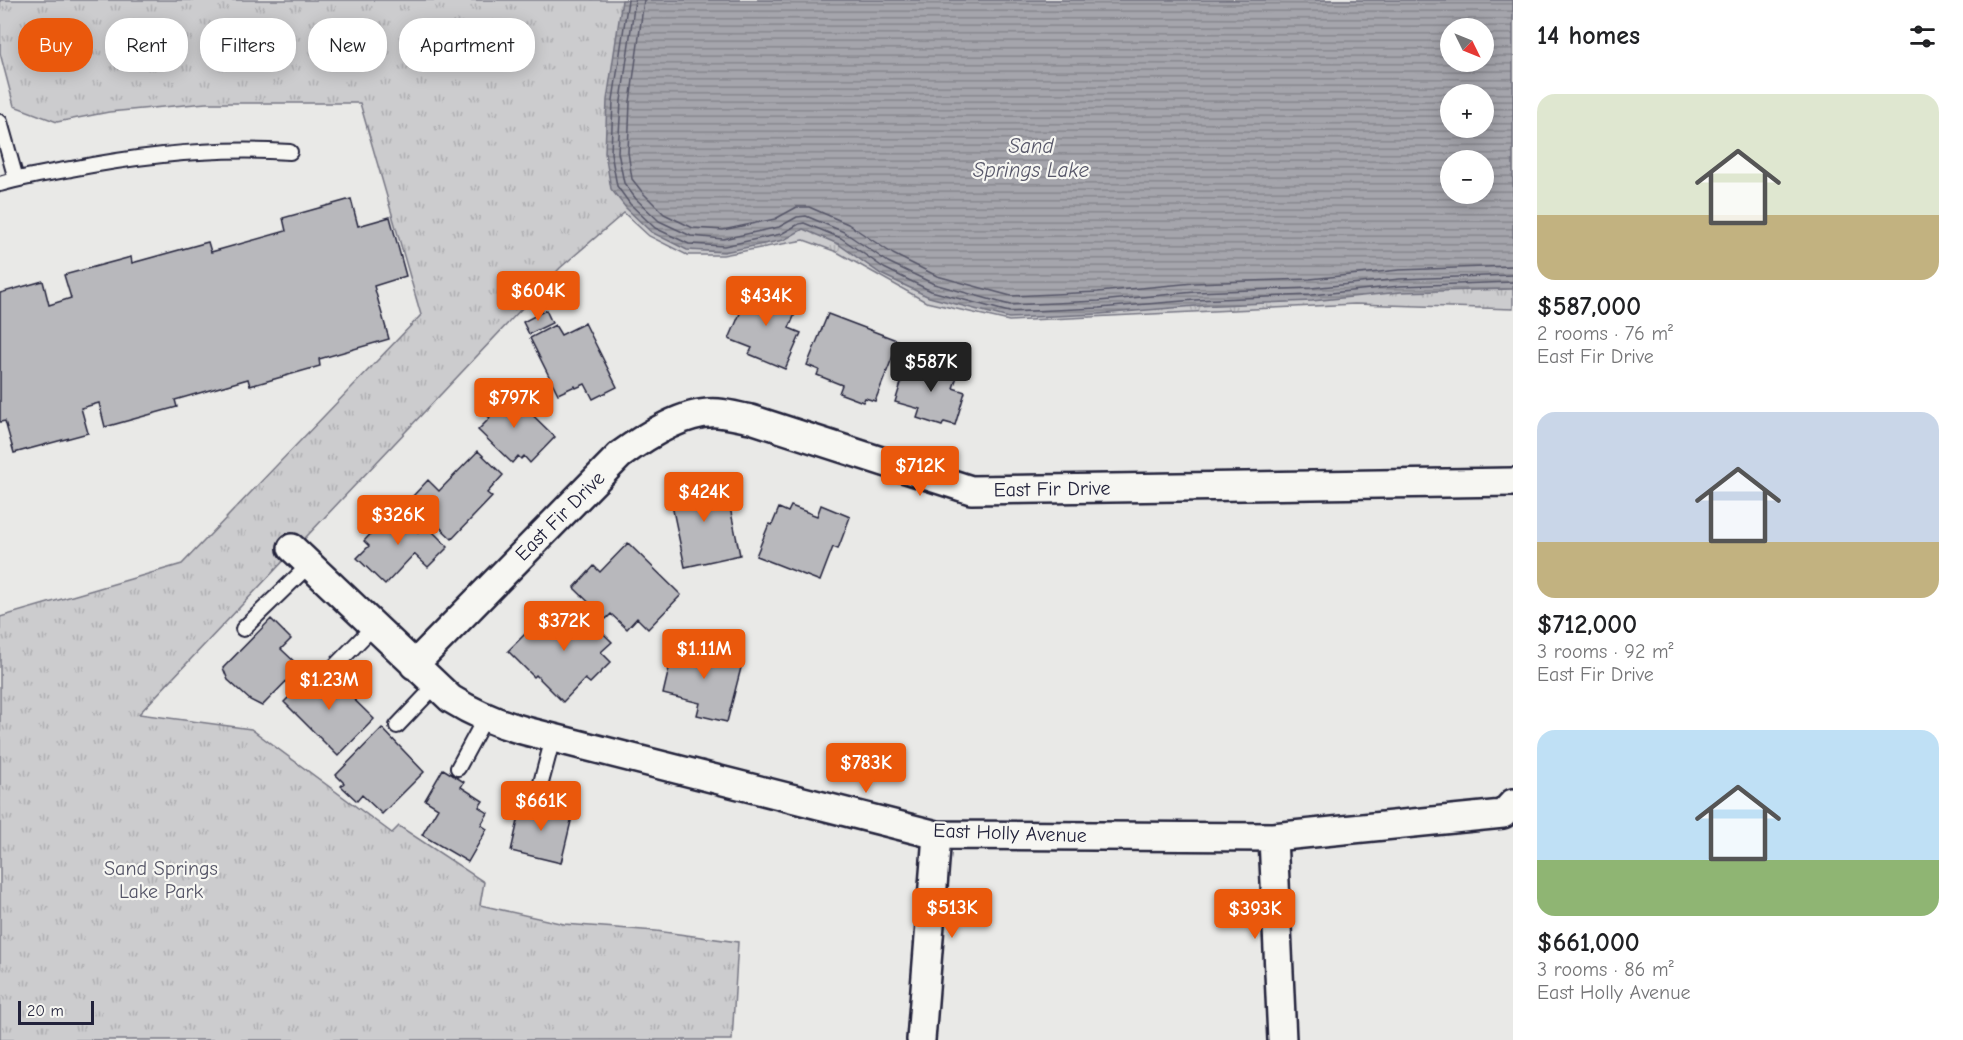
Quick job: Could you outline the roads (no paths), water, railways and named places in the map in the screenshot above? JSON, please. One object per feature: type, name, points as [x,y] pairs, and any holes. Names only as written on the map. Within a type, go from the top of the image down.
[{"type":"street","name":"East Fir Drive","points":[[414,665],[620,455],[646,436],[684,418],[716,412],[751,418],[971,490],[1513,482]]},
{"type":"street","name":"East Holly Avenue","points":[[300,556],[450,699],[472,712],[500,724],[937,835],[1273,837],[1503,814],[1513,803]]},
{"type":"street","points":[[921,1040],[937,835]]},
{"type":"street","points":[[1273,837],[1282,1040]]},
{"type":"lane","points":[[0,122],[16,179]]},
{"type":"lane","points":[[0,184],[90,165],[160,155],[268,150],[290,152]]},
{"type":"lane","points":[[243,628],[300,556]]},
{"type":"lane","points":[[334,667],[373,627]]},
{"type":"lane","points":[[397,726],[436,686]]},
{"type":"lane","points":[[458,768],[486,718]]},
{"type":"lane","points":[[538,794],[553,738]]},
{"type":"water","name":"Sand Springs Lake","points":[[622,0],[1513,0],[1513,289],[1401,292],[1312,301],[1009,318],[929,297],[881,274],[838,244],[803,229],[784,240],[724,252],[687,250],[651,232],[626,208],[611,189],[605,153],[607,100]]},
{"type":"park label","name":"Sand Springs Lake Park","points":[[161,880]]}]
